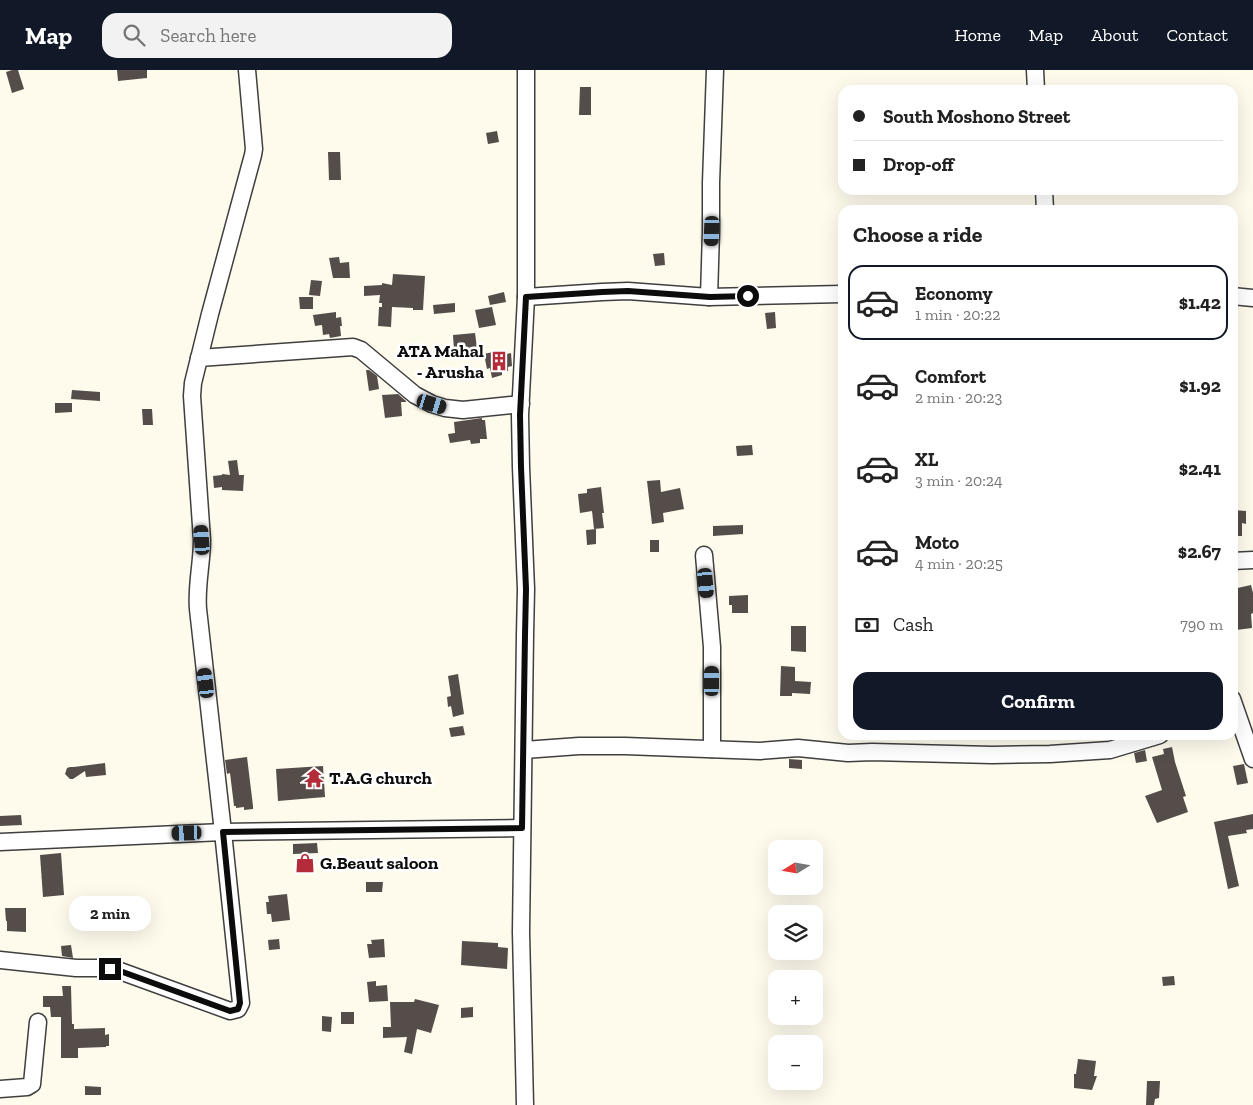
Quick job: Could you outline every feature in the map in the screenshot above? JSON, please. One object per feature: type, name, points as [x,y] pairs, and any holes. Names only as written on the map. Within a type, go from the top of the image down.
[{"type":"street","points":[[0,960],[120,971],[230,1011],[238,1009],[240,1003],[198,609],[202,540],[192,396],[193,383],[210,314],[254,152],[247,70]]},
{"type":"street","points":[[525,1105],[522,828],[526,589],[521,467],[521,404],[526,297],[526,70]]},
{"type":"street","points":[[710,297],[714,70]]},
{"type":"street","points":[[1035,70],[1036,85]]},
{"type":"street","points":[[526,297],[628,291],[710,297],[838,294]]},
{"type":"street","points":[[1238,297],[1253,298]]},
{"type":"street","points":[[199,358],[353,347],[361,350],[415,395],[432,404],[463,410],[521,404]]},
{"type":"street","points":[[704,555],[712,647],[712,749]]},
{"type":"street","points":[[1238,561],[1253,560]]},
{"type":"street","points":[[1238,718],[1253,759]]},
{"type":"street","points":[[524,750],[579,746],[625,746],[760,751],[798,748],[848,753],[1064,754],[1110,750],[1143,740]]},
{"type":"street","points":[[0,842],[223,832],[522,828]]},
{"type":"street","points":[[0,1089],[27,1087],[32,1084],[38,1022]]},
{"type":"building","points":[[18,70],[24,89],[12,93],[6,72]]},
{"type":"building","points":[[117,70],[147,70],[147,78],[118,81]]},
{"type":"building","points":[[580,87],[591,87],[591,115],[579,115]]},
{"type":"building","points":[[497,131],[499,142],[488,144],[486,133]]},
{"type":"building","points":[[328,152],[340,152],[341,180],[329,180]]},
{"type":"building","points":[[664,253],[665,265],[655,266],[653,254]]},
{"type":"building","points":[[339,257],[340,263],[349,262],[350,278],[333,278],[329,258]]},
{"type":"building","points":[[393,274],[425,276],[423,310],[392,307],[391,327],[378,326],[379,307],[382,307],[382,303],[379,303],[380,295],[364,296],[364,286],[382,285],[382,283],[392,285]]},
{"type":"building","points":[[311,280],[322,281],[320,296],[309,295]]},
{"type":"building","points":[[504,292],[506,302],[490,305],[488,296]]},
{"type":"building","points":[[299,297],[313,297],[313,309],[300,309]]},
{"type":"building","points":[[455,303],[455,312],[434,314],[433,305]]},
{"type":"building","points":[[492,307],[496,325],[479,328],[475,310]]},
{"type":"building","points":[[336,312],[336,318],[341,317],[341,336],[330,338],[329,334],[323,335],[322,325],[315,326],[313,315]]},
{"type":"building","points":[[775,312],[776,328],[767,329],[765,313]]},
{"type":"building","points":[[475,333],[477,348],[454,350],[453,335]]},
{"type":"building","name":"ATA Mahal - Arusha","points":[[497,351],[498,356],[511,353],[512,366],[508,367],[508,371],[502,372],[502,375],[492,378],[490,368],[487,369],[484,354]]},
{"type":"building","points":[[366,370],[377,376],[379,389],[369,391]]},
{"type":"building","points":[[72,390],[100,392],[100,401],[71,399]]},
{"type":"building","points":[[398,394],[406,401],[401,402],[402,416],[385,418],[382,395]]},
{"type":"building","points":[[55,403],[72,403],[72,412],[55,413]]},
{"type":"building","points":[[142,409],[152,409],[153,425],[143,425]]},
{"type":"building","points":[[482,418],[482,420],[485,420],[487,439],[480,439],[480,443],[471,444],[470,440],[450,443],[448,434],[455,433],[454,422]]},
{"type":"building","points":[[752,445],[753,455],[737,456],[736,446]]},
{"type":"building","points":[[237,460],[239,475],[244,475],[243,491],[222,490],[222,487],[214,488],[213,476],[230,475],[228,461]]},
{"type":"building","points":[[660,480],[661,492],[680,488],[684,509],[663,513],[664,522],[652,524],[647,481]]},
{"type":"building","points":[[601,487],[604,528],[594,529],[592,511],[580,513],[578,494],[587,493],[587,489]]},
{"type":"building","points":[[1238,510],[1246,511],[1246,524],[1242,523],[1242,536],[1238,536]]},
{"type":"building","points":[[743,525],[743,534],[713,536],[713,526]]},
{"type":"building","points":[[596,529],[596,544],[587,545],[586,530]]},
{"type":"building","points":[[650,540],[659,540],[659,552],[650,552]]},
{"type":"building","points":[[1251,585],[1253,593],[1252,628],[1238,630],[1238,588]]},
{"type":"building","points":[[748,595],[748,613],[732,613],[732,605],[729,605],[729,596]]},
{"type":"building","points":[[791,626],[806,626],[806,652],[791,651]]},
{"type":"building","points":[[781,666],[795,667],[795,681],[811,682],[810,694],[792,693],[792,696],[780,696]]},
{"type":"building","points":[[458,674],[464,714],[453,717],[451,706],[448,707],[447,697],[451,696],[448,676]]},
{"type":"building","points":[[463,726],[465,735],[451,737],[449,728]]},
{"type":"building","points":[[1172,747],[1186,796],[1183,797],[1188,812],[1157,823],[1145,796],[1162,790],[1152,757],[1164,754],[1163,749]]},
{"type":"building","points":[[1145,750],[1147,761],[1136,763],[1134,753]]},
{"type":"building","points":[[247,757],[253,809],[244,810],[244,807],[236,808],[234,806],[230,773],[227,774],[225,760]]},
{"type":"building","points":[[789,759],[802,760],[802,769],[789,768]]},
{"type":"building","points":[[105,763],[106,775],[86,777],[85,771],[70,779],[65,774],[67,768],[70,767]]},
{"type":"building","points":[[1244,764],[1248,783],[1237,785],[1233,766]]},
{"type":"building","points":[[323,766],[325,797],[278,801],[276,769]]},
{"type":"building","points":[[1253,814],[1253,829],[1246,830],[1247,833],[1228,836],[1239,886],[1228,889],[1214,822]]},
{"type":"building","points":[[21,815],[22,825],[0,826],[0,816]]},
{"type":"building","points":[[317,843],[318,853],[293,854],[293,844]]},
{"type":"building","points":[[61,853],[64,895],[43,897],[40,855]]},
{"type":"building","points":[[366,882],[383,882],[382,892],[366,892]]},
{"type":"building","points":[[287,894],[290,920],[272,922],[271,914],[267,914],[266,902],[269,902],[268,896]]},
{"type":"building","points":[[5,908],[26,908],[26,932],[7,931]]},
{"type":"building","points":[[104,910],[104,912],[107,912],[106,927],[95,927],[95,920],[91,920],[90,911]]},
{"type":"building","points":[[279,939],[280,949],[269,950],[268,940]]},
{"type":"building","points":[[384,939],[385,957],[369,958],[367,944],[372,944],[371,940]]},
{"type":"building","points":[[462,941],[498,943],[498,947],[508,948],[507,969],[461,965]]},
{"type":"building","points":[[71,945],[73,958],[62,956],[61,946]]},
{"type":"building","points":[[1174,976],[1175,985],[1163,986],[1162,977]]},
{"type":"building","points":[[376,981],[376,986],[387,985],[388,1001],[369,1002],[367,982]]},
{"type":"building","points":[[62,986],[71,986],[72,1024],[74,1024],[74,1029],[105,1028],[105,1035],[109,1034],[109,1046],[78,1048],[78,1058],[61,1058],[61,1017],[51,1017],[50,1007],[43,1007],[43,996],[63,996]]},
{"type":"building","points":[[415,999],[439,1005],[431,1033],[417,1029],[412,1054],[404,1052],[407,1037],[383,1038],[383,1027],[391,1027],[390,1002],[414,1002]]},
{"type":"building","points":[[473,1007],[473,1017],[461,1018],[461,1008]]},
{"type":"building","points":[[341,1012],[354,1012],[354,1024],[341,1024]]},
{"type":"building","points":[[322,1016],[332,1017],[331,1032],[322,1031]]},
{"type":"building","points":[[1078,1059],[1096,1061],[1094,1076],[1097,1076],[1092,1090],[1074,1088],[1074,1074],[1076,1074]]},
{"type":"building","points":[[1147,1081],[1160,1081],[1159,1098],[1155,1099],[1154,1105],[1146,1105]]},
{"type":"building","points":[[85,1086],[101,1087],[101,1095],[85,1095]]},
{"type":"place","name":"ATA Mahal - Arusha","points":[[499,361]]},
{"type":"place","name":"T.A.G church","points":[[314,778]]},
{"type":"place","name":"G.Beaut saloon","points":[[305,863]]},
{"type":"route","points":[[110,969],[230,1011],[238,1009],[240,1003],[223,832],[522,828],[526,589],[520,415],[526,297],[628,291],[710,297],[748,296]]}]
